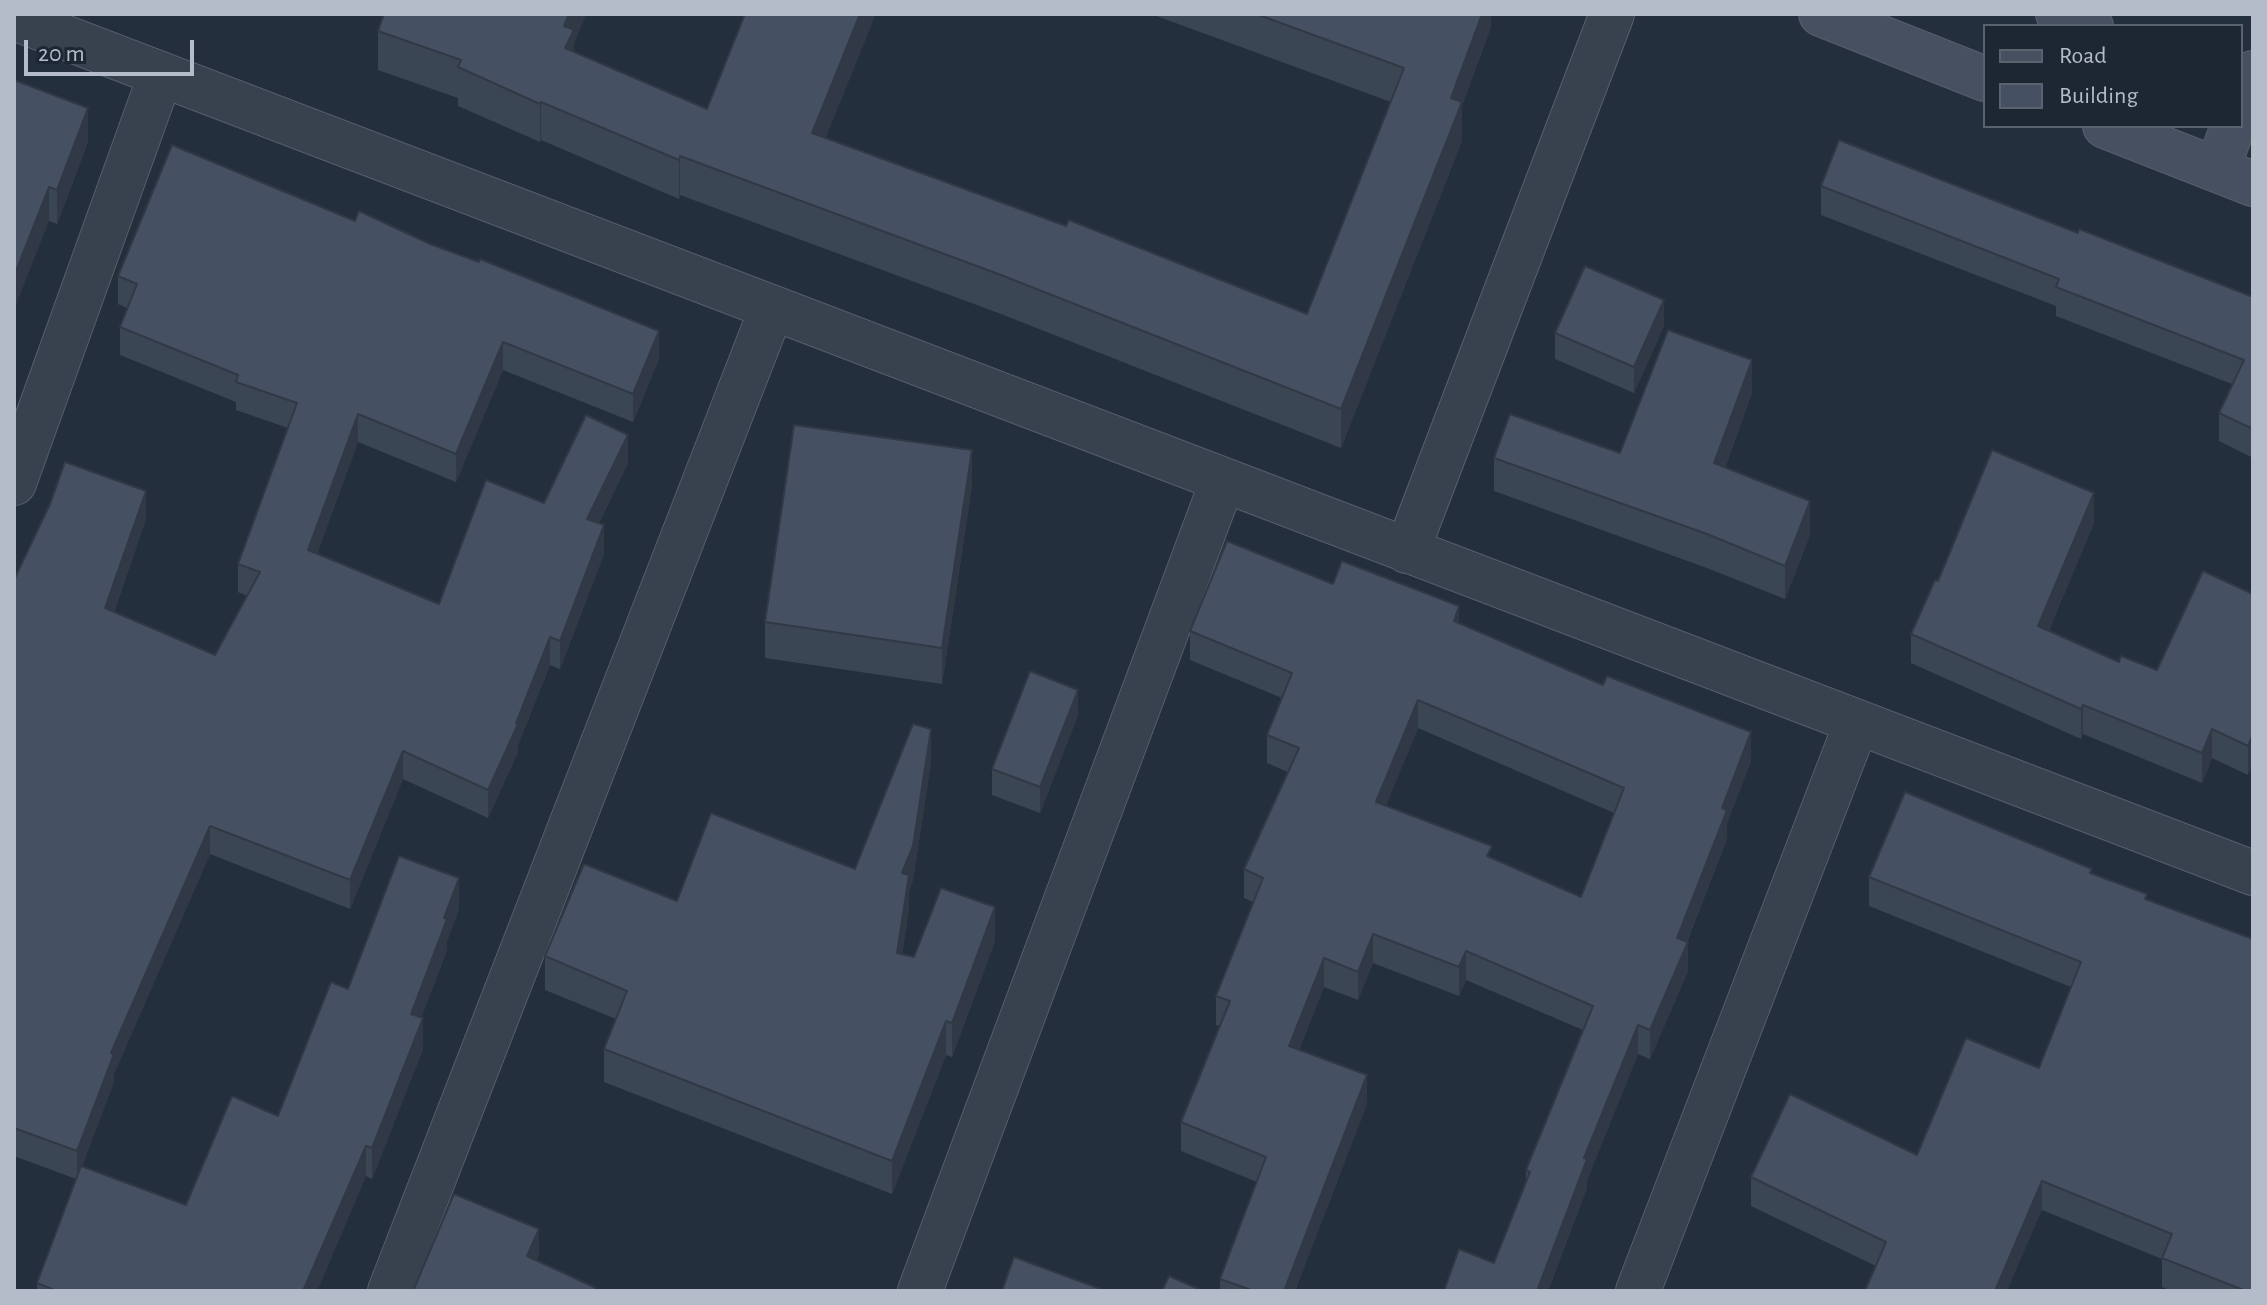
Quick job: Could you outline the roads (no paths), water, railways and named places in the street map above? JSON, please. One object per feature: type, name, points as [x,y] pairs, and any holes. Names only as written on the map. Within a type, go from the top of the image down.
[{"type":"main road","points":[[1821,14],[1983,78]]},
{"type":"main road","points":[[2058,14],[2086,24]]},
{"type":"main road","points":[[2110,128],[2235,177],[2233,128]]},
{"type":"street","points":[[1407,551],[1612,14]]},
{"type":"street","points":[[14,18],[2253,873]]},
{"type":"street","points":[[14,483],[161,74]]},
{"type":"street","points":[[390,1291],[772,308]]},
{"type":"street","points":[[920,1291],[1223,480]]},
{"type":"street","points":[[1638,1291],[1857,722]]}]
